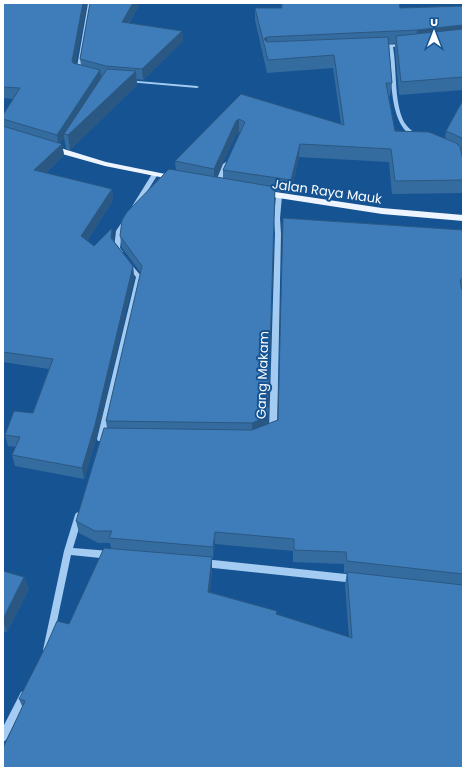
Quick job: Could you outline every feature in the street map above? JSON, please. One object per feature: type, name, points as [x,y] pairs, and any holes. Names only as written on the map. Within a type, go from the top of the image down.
[{"type":"main road","points":[[46,146],[62,148],[105,164],[186,180]]},
{"type":"main road","name":"Jalan Raya Mauk","points":[[256,192],[382,211],[463,218]]},
{"type":"street","points":[[85,74],[77,72],[90,3]]},
{"type":"street","points":[[376,46],[408,45]]},
{"type":"street","points":[[390,46],[393,62],[396,108],[404,126],[412,134],[419,138]]},
{"type":"street","points":[[122,80],[198,87]]},
{"type":"street","points":[[217,186],[228,159]]},
{"type":"street","points":[[98,450],[106,436],[139,277],[117,248],[119,231],[155,174]]},
{"type":"street","name":"Gang Makam","points":[[266,432],[273,430],[278,234],[277,218],[279,196]]},
{"type":"street","points":[[42,660],[46,654],[68,551],[81,508]]},
{"type":"street","points":[[68,551],[117,555]]},
{"type":"street","points":[[194,562],[360,580]]},
{"type":"street","points":[[3,737],[28,688]]},
{"type":"building","points":[[3,3],[83,3],[72,61],[73,63],[100,70],[57,135],[3,119],[3,115],[20,88],[3,87]]},
{"type":"building","points":[[90,3],[133,3],[122,22],[182,31],[142,69],[106,66],[80,59]]},
{"type":"building","points":[[282,3],[399,3],[400,8],[463,6],[463,25],[417,30],[267,37],[264,39],[267,42],[388,37],[392,83],[386,83],[395,131],[429,132],[456,143],[460,147],[463,156],[463,180],[395,181],[391,149],[300,144],[291,180],[223,170],[245,122],[239,119],[236,121],[214,169],[175,161],[241,94],[344,125],[334,55],[268,60],[255,8],[282,8]]},
{"type":"building","points":[[463,29],[463,77],[401,82],[396,36]]},
{"type":"building","points":[[107,69],[136,71],[68,135],[64,134]]},
{"type":"building","points":[[463,100],[463,140],[462,138],[446,131]]},
{"type":"building","points":[[3,126],[62,144],[34,170],[112,189],[81,236],[94,246],[112,228],[111,238],[133,266],[95,425],[82,468],[12,455],[20,437],[5,435],[14,411],[33,413],[53,359],[3,352]]},
{"type":"building","points":[[169,169],[275,187],[268,416],[252,423],[106,421],[142,266],[120,236],[122,220],[127,212]]},
{"type":"building","points":[[283,218],[463,230],[463,277],[460,281],[463,291],[463,574],[347,561],[346,552],[294,550],[294,539],[215,532],[213,547],[109,538],[112,531],[95,531],[76,521],[104,428],[252,430],[278,420]]},
{"type":"building","points":[[104,548],[212,557],[208,592],[277,611],[276,614],[352,638],[347,572],[463,585],[463,768],[3,768],[3,748],[25,701],[19,699],[57,621],[69,624]]},
{"type":"building","points":[[3,571],[24,577],[3,619]]}]
